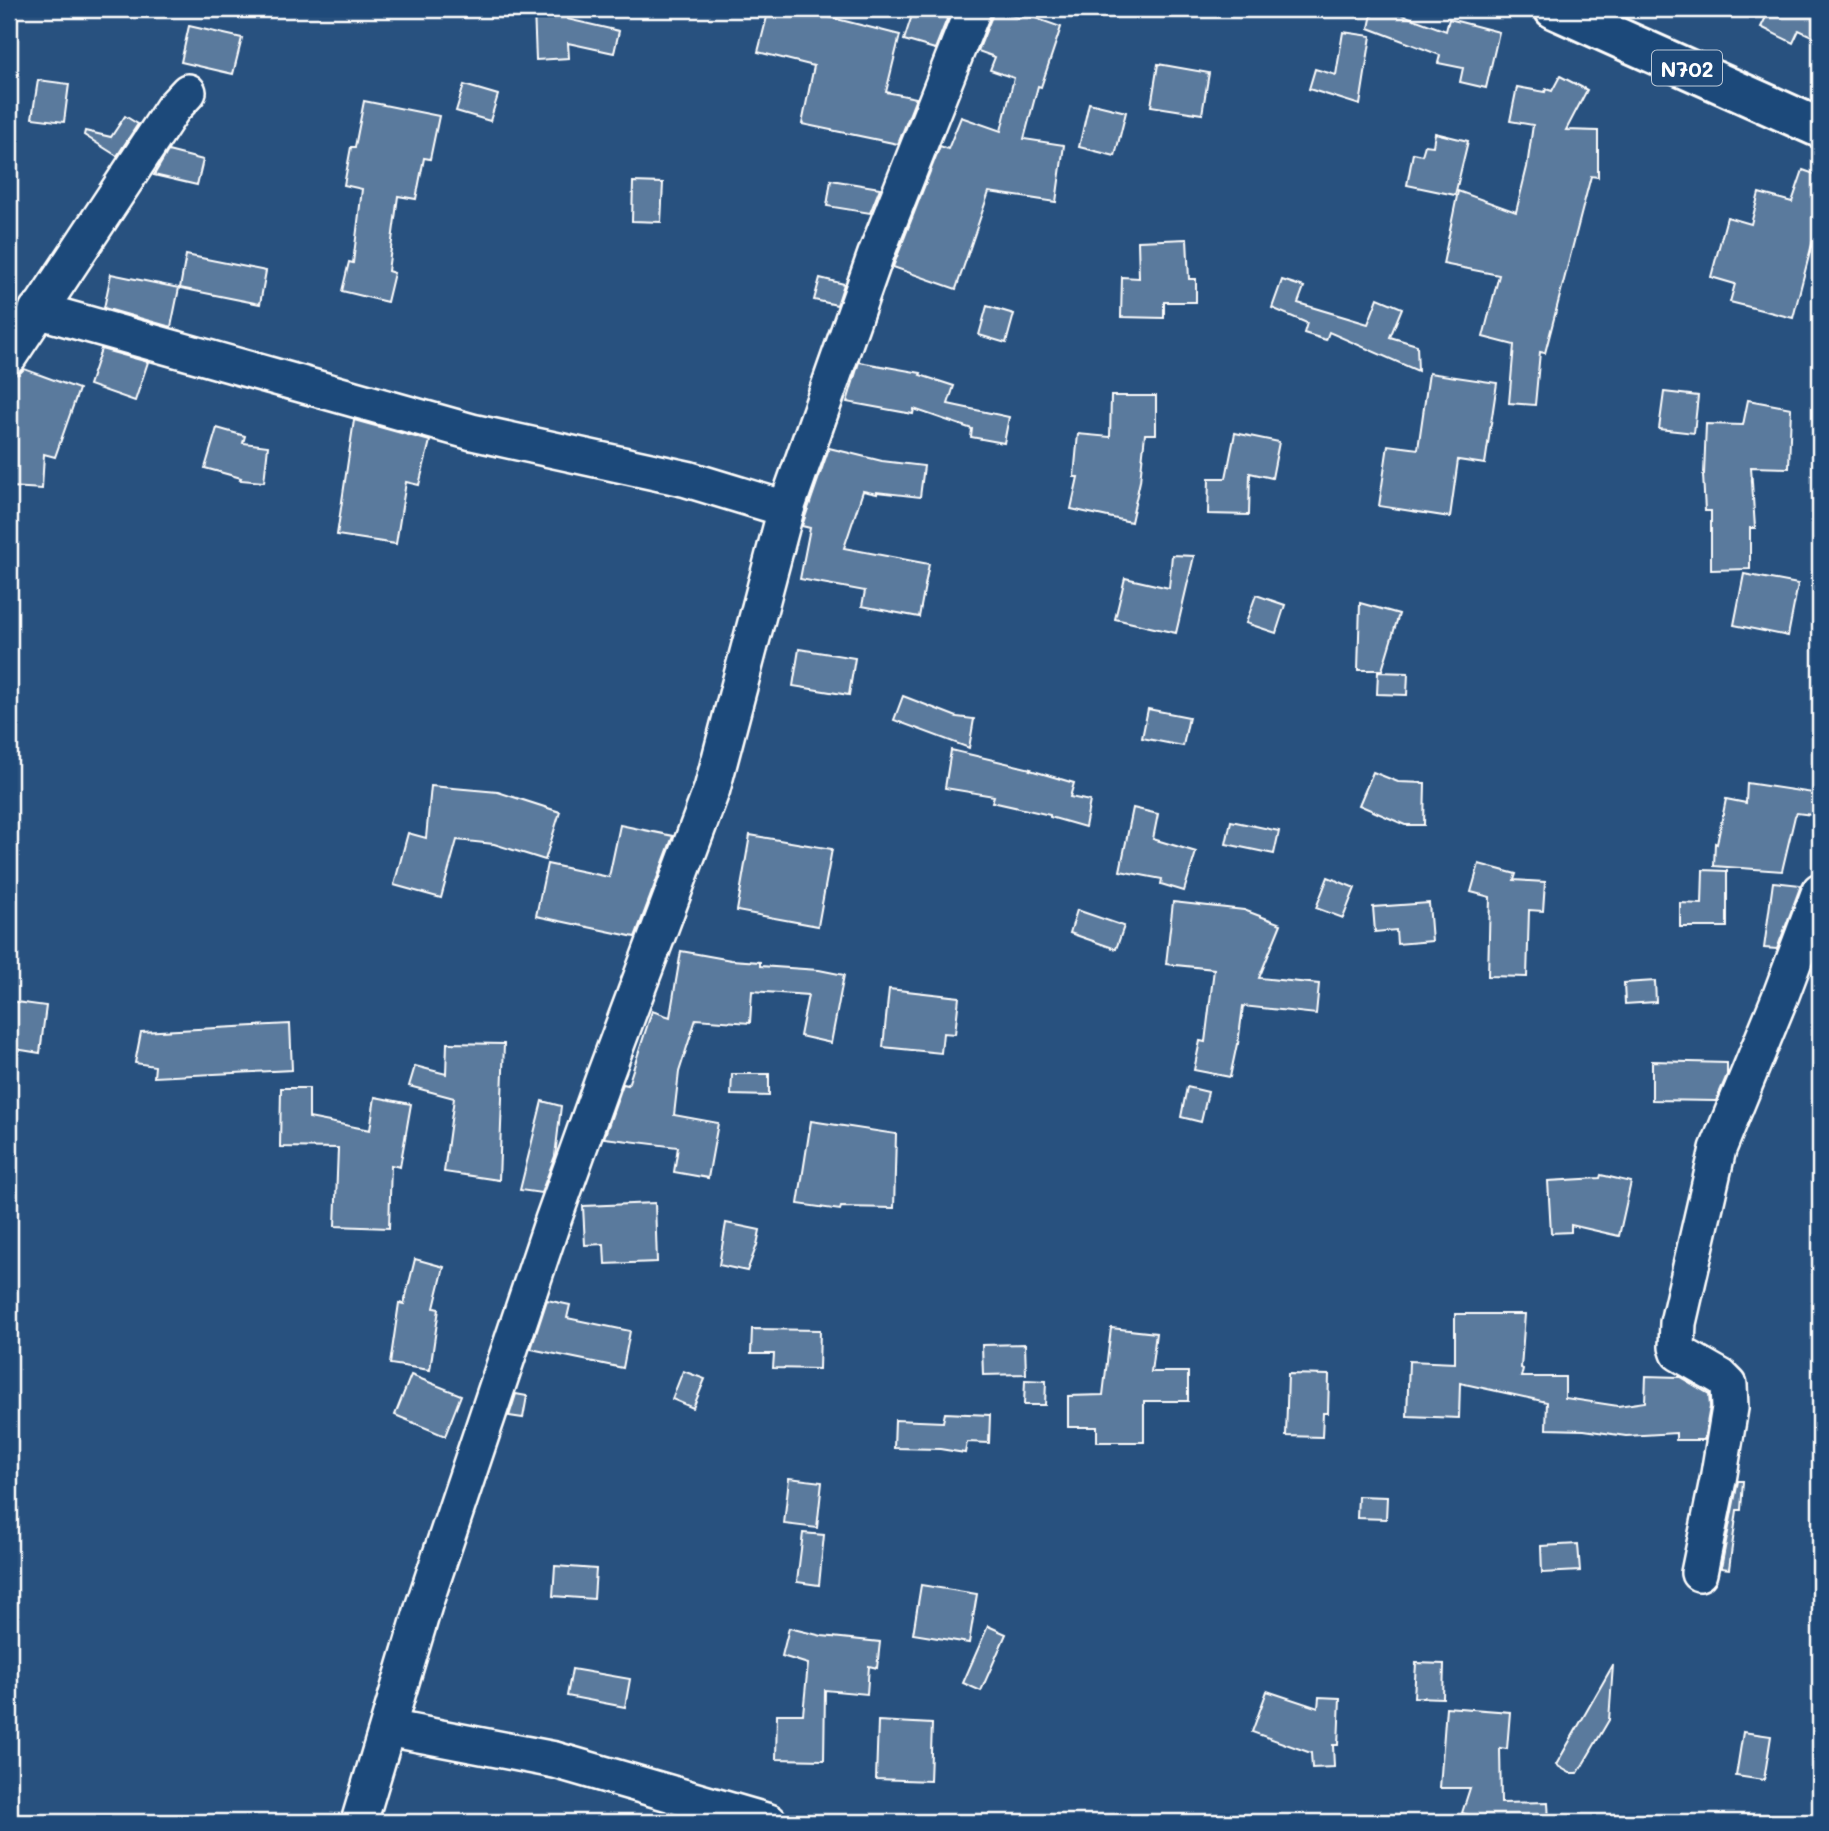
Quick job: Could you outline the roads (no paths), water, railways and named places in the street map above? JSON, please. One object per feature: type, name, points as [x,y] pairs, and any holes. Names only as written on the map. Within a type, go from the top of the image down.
[{"type":"highway","name":"N702","points":[[1554,9],[1820,128]]},
{"type":"street","points":[[359,1822],[424,1605],[549,1233],[712,789],[786,509],[876,254],[973,9]]},
{"type":"street","points":[[9,356],[173,108],[188,92]]},
{"type":"street","points":[[37,310],[472,432],[687,479],[786,509]]},
{"type":"street","points":[[1699,1573],[1730,1408],[1728,1385],[1721,1377],[1679,1353],[1678,1323],[1718,1149],[1820,891]]},
{"type":"street","points":[[388,1728],[555,1760],[769,1822]]}]
